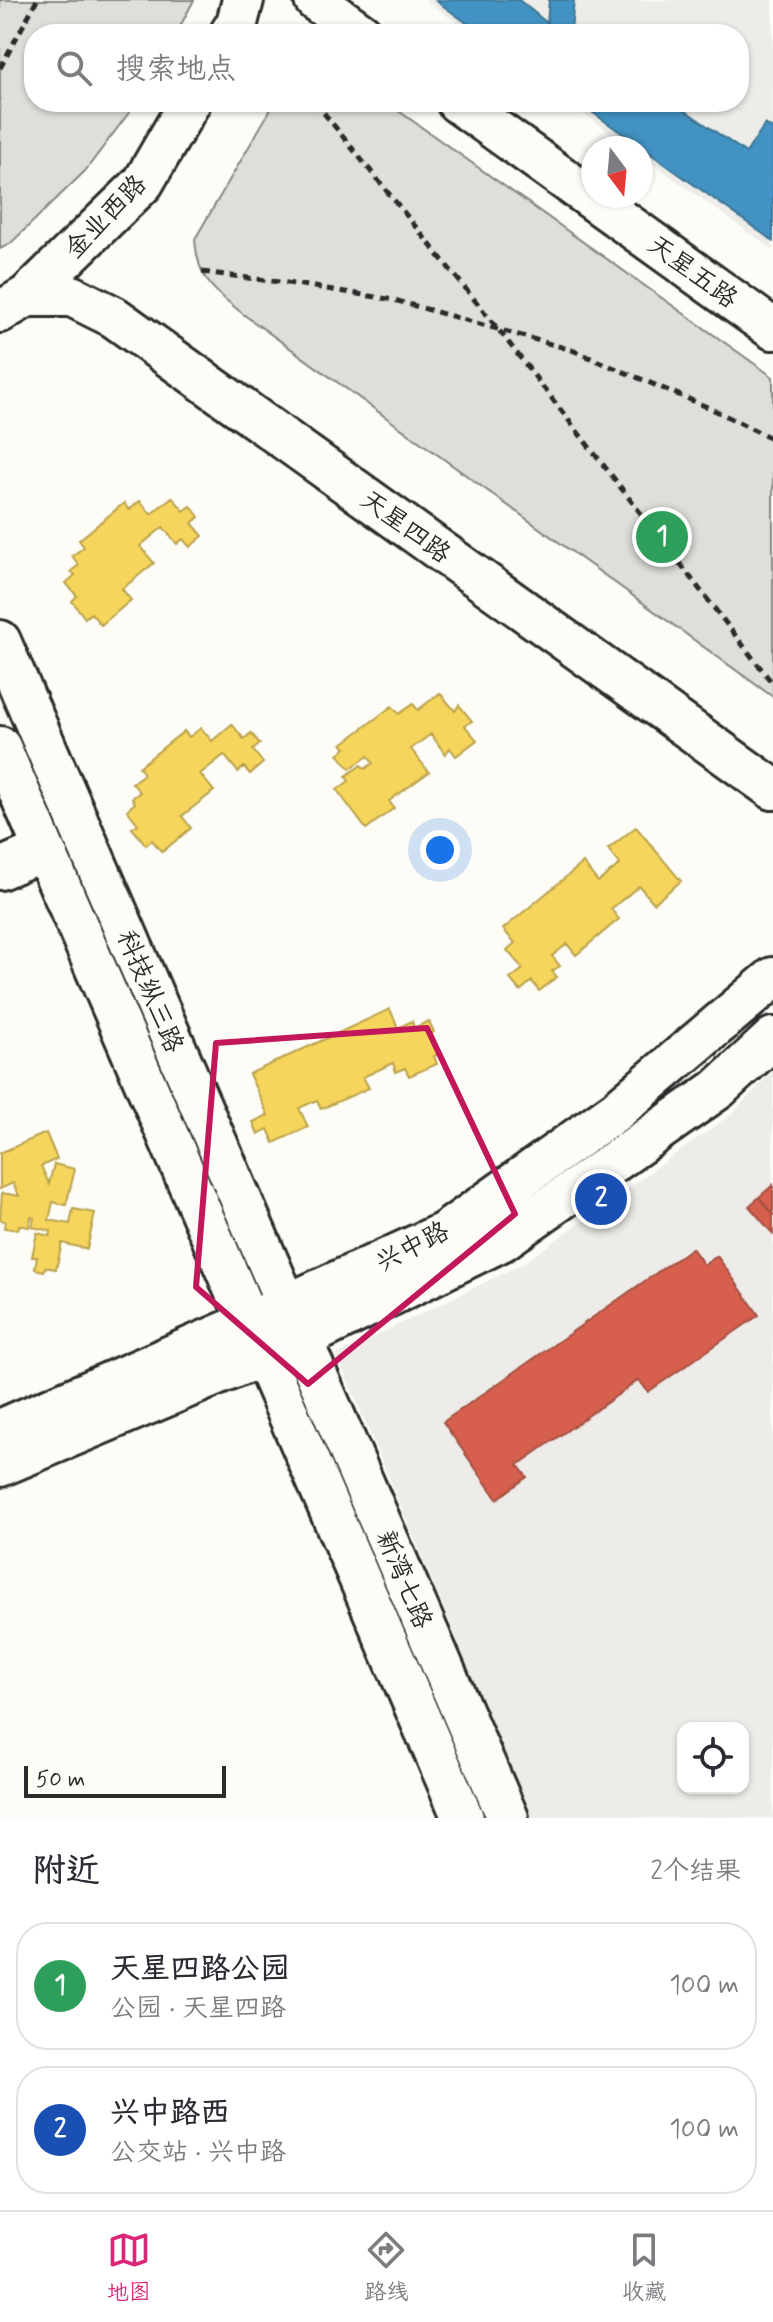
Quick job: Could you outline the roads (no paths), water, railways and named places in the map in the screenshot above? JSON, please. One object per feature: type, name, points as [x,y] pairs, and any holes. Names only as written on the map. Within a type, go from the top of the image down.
[{"type":"street","points":[[236,24],[243,0]]},
{"type":"street","points":[[315,0],[348,24]]},
{"type":"street","name":"金业西路","points":[[14,304],[143,183],[184,112]]},
{"type":"street","name":"天星五路","points":[[471,112],[773,329]]},
{"type":"street","name":"天星四路","points":[[14,304],[72,296],[114,317],[773,789]]},
{"type":"street","name":"科技纵三路","points":[[0,641],[294,1322]]},
{"type":"street","name":"科技纵三路","points":[[0,747],[256,1338]]},
{"type":"street","points":[[0,869],[44,850]]},
{"type":"street","name":"兴中路","points":[[294,1322],[444,1233],[617,1110],[773,978]]},
{"type":"street","name":"兴中路","points":[[0,1430],[256,1338],[503,1240],[718,1089],[773,1038]]},
{"type":"street","name":"新湾七路","points":[[294,1322],[508,1818]]},
{"type":"street","name":"兴中路","points":[[0,1466],[256,1338]]},
{"type":"street","name":"新湾七路","points":[[256,1338],[463,1818]]},
{"type":"place","name":"天星四路公园","points":[[662,537]]},
{"type":"place","name":"兴中路西","points":[[601,1199]]}]
